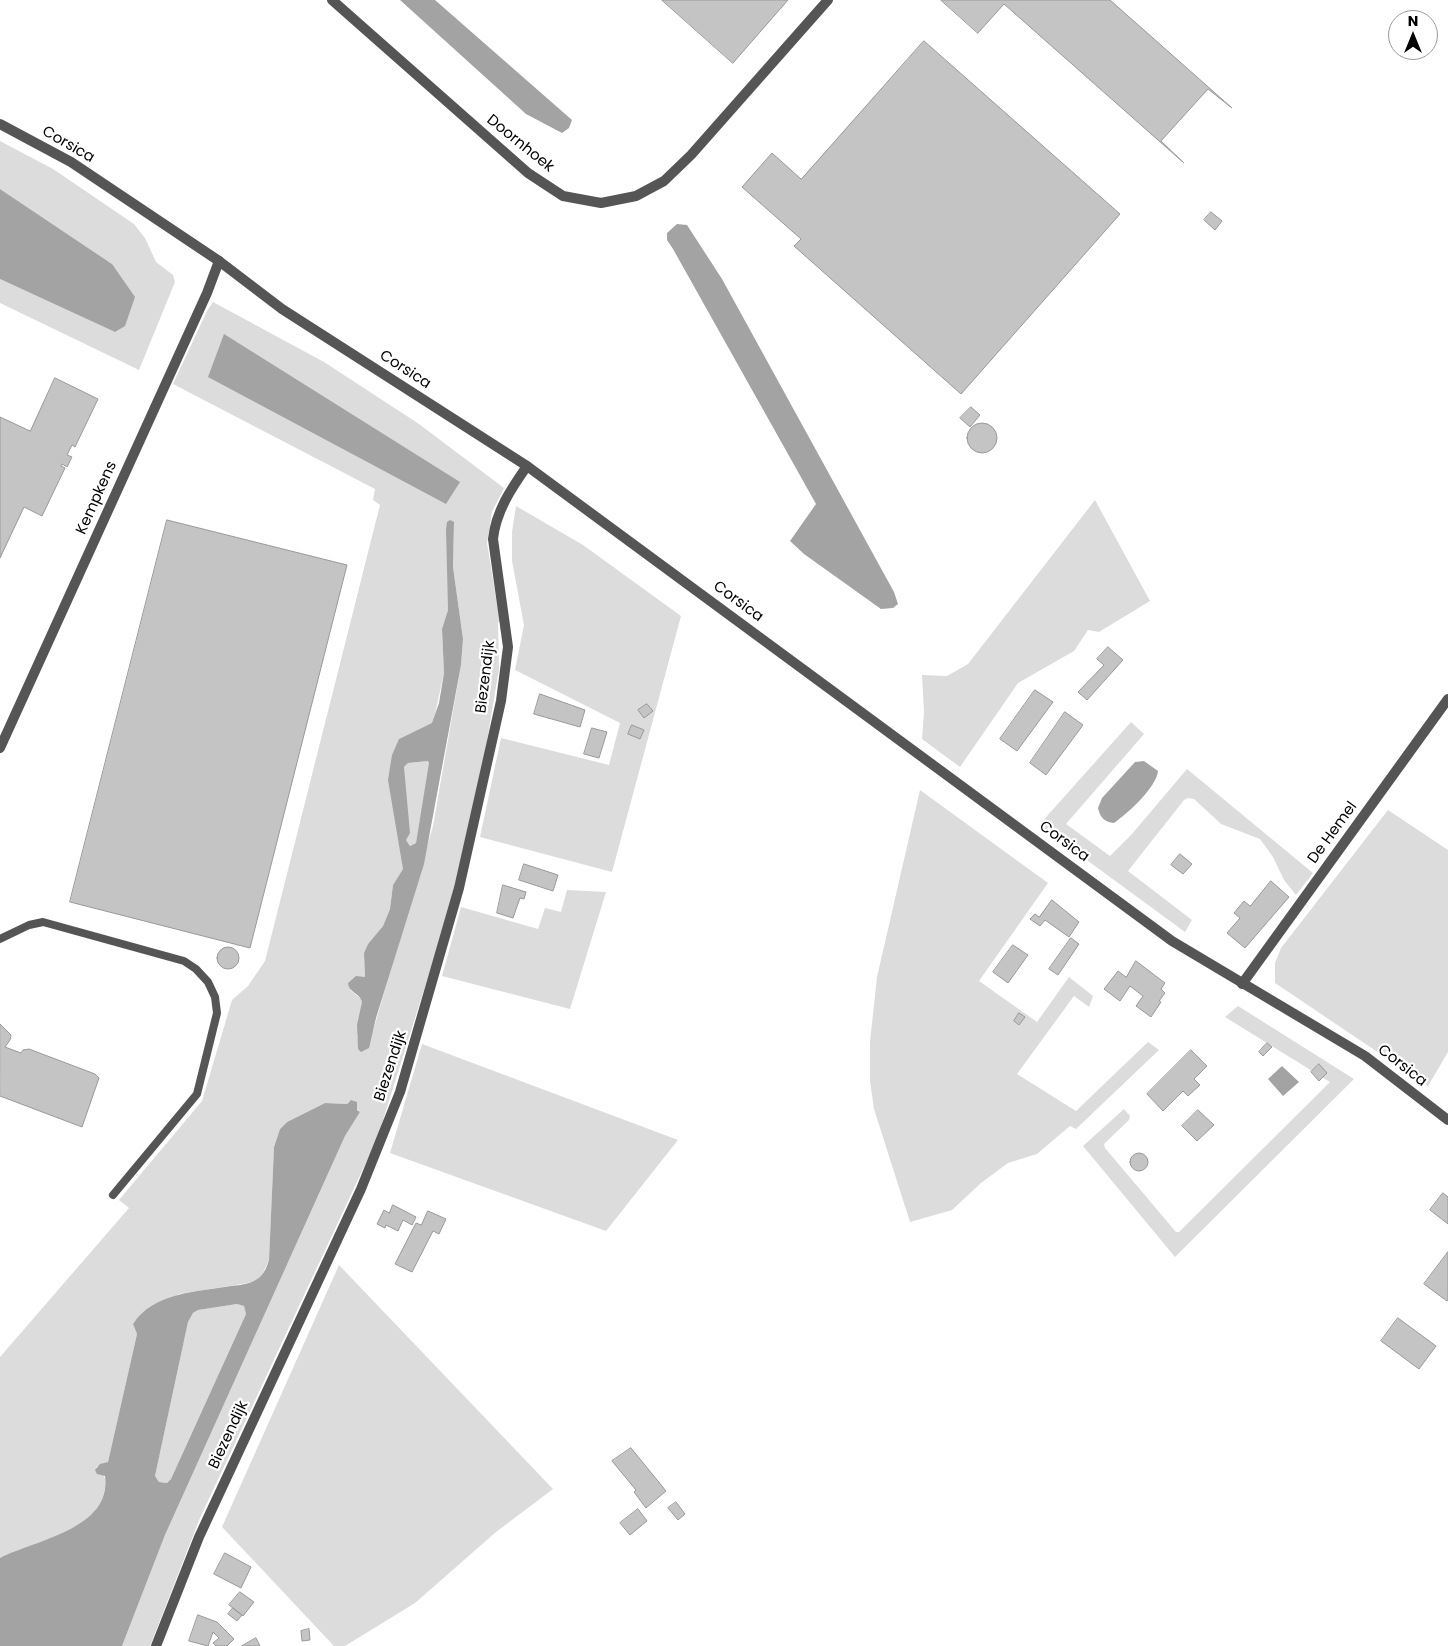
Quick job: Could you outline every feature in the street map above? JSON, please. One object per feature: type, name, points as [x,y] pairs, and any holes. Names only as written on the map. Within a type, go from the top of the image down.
[{"type":"street","name":"Doornhoek","points":[[332,0],[528,173],[563,196],[601,203],[636,196],[664,181],[690,156],[828,0]]},
{"type":"street","name":"Corsica","points":[[0,124],[71,162],[219,261],[282,310],[527,466],[1172,941],[1365,1056],[1448,1120]]},
{"type":"street","name":"Kempkens","points":[[0,748],[207,293],[219,261]]},
{"type":"street","name":"Biezendijk","points":[[156,1646],[198,1537],[361,1189],[400,1092],[459,888],[501,701],[508,647],[494,539],[495,526],[511,488],[527,466]]},
{"type":"street","name":"De Hemel","points":[[1242,984],[1448,699]]},
{"type":"lane","points":[[0,939],[29,925],[43,922],[184,961],[196,969],[208,982],[215,996],[217,1013],[197,1094],[114,1195]]},
{"type":"shaded area","points":[[400,0],[435,0],[572,120],[569,128],[562,133],[526,114]]},
{"type":"shaded area","points":[[0,141],[53,169],[134,224],[145,238],[156,262],[173,275],[175,282],[139,370],[0,303],[0,279],[115,332],[112,264],[0,189]]},
{"type":"shaded area","points":[[0,189],[112,264],[135,297],[125,326],[115,332],[0,279]]},
{"type":"shaded area","points":[[677,224],[687,225],[722,279],[894,592],[898,604],[893,608],[881,609],[804,554],[790,541],[816,504],[667,240],[667,233]]},
{"type":"shaded area","points":[[213,302],[324,362],[419,424],[504,488],[492,512],[487,543],[500,622],[498,622],[499,669],[479,788],[455,891],[377,1139],[200,1518],[150,1646],[122,1646],[165,1535],[345,1136],[360,1112],[349,1101],[347,1104],[325,1103],[287,1122],[280,1129],[274,1147],[269,1260],[261,1277],[253,1282],[179,1294],[136,1320],[133,1324],[137,1334],[108,1462],[96,1467],[104,1476],[105,1481],[104,1493],[98,1506],[76,1527],[61,1535],[0,1558],[0,1357],[129,1208],[119,1200],[202,1101],[232,1000],[248,986],[265,961],[380,505],[373,500],[375,489],[173,384]],"holes":[[[447,522],[454,523],[453,567],[463,639],[461,665],[433,826],[373,1031],[357,1039],[362,1002],[350,990],[365,977],[364,953],[368,944],[383,926],[390,909],[393,885],[403,869],[399,739],[433,723],[444,673],[442,629],[448,610]]]},
{"type":"shaded area","points":[[224,334],[460,482],[446,504],[208,377]]},
{"type":"shaded area","points":[[1095,500],[1150,601],[1099,632],[1088,630],[1074,651],[1018,683],[960,767],[922,739],[924,712],[922,675],[947,676],[968,664]]},
{"type":"shaded area","points":[[516,506],[583,545],[681,616],[612,872],[480,837],[501,738],[609,765],[620,723],[515,670],[524,625],[512,561],[512,532]]},
{"type":"shaded area","points":[[450,520],[454,522],[453,567],[463,639],[461,665],[424,864],[376,1018],[369,1048],[361,1052],[358,1049],[357,1025],[362,1002],[350,989],[348,983],[356,976],[365,977],[364,953],[368,944],[383,926],[390,909],[393,885],[403,869],[388,780],[392,755],[399,739],[432,723],[439,703],[444,673],[442,629],[448,610],[447,522]],"holes":[[[428,761],[416,843],[410,846],[406,840],[410,833],[404,767],[408,763]]]},
{"type":"shaded area","points":[[1131,722],[1144,734],[1066,824],[1110,856],[1132,834],[1187,769],[1313,873],[1296,895],[1284,880],[1273,857],[1260,839],[1221,824],[1194,799],[1188,798],[1184,800],[1128,871],[1192,920],[1185,932],[1039,825]]},
{"type":"shaded area","points":[[1144,761],[1158,771],[1152,785],[1134,807],[1114,823],[1105,820],[1098,808],[1102,798],[1135,762]]},
{"type":"shaded area","points":[[430,762],[416,843],[410,846],[406,840],[404,767],[408,763]]},
{"type":"shaded area","points":[[920,790],[1048,883],[979,981],[1037,1022],[1069,977],[1093,996],[1089,1007],[1074,996],[1017,1074],[1076,1111],[1148,1042],[1159,1050],[1076,1129],[1070,1126],[1037,1154],[1008,1163],[981,1183],[952,1210],[910,1222],[874,1109],[870,1081],[870,1042],[877,977]]},
{"type":"shaded area","points":[[1388,810],[1448,850],[1448,1052],[1428,1086],[1275,983],[1275,963],[1281,948]]},
{"type":"shaded area","points":[[567,890],[606,892],[570,1009],[442,976],[461,907],[538,929],[545,908],[561,912]]},
{"type":"shaded area","points":[[1238,1006],[1354,1079],[1175,1257],[1083,1146],[1124,1109],[1130,1116],[1129,1120],[1104,1144],[1105,1148],[1176,1232],[1179,1232],[1330,1082],[1225,1017]]},
{"type":"shaded area","points":[[422,1044],[678,1140],[606,1231],[390,1153]]},
{"type":"shaded area","points":[[1282,1066],[1299,1082],[1283,1096],[1268,1079]]},
{"type":"shaded area","points":[[351,1100],[357,1102],[357,1110],[360,1112],[345,1136],[165,1535],[122,1646],[0,1646],[0,1558],[68,1530],[84,1520],[96,1509],[104,1494],[105,1476],[97,1474],[95,1470],[100,1464],[108,1462],[137,1334],[133,1324],[142,1313],[164,1299],[191,1292],[246,1284],[260,1277],[265,1271],[269,1260],[274,1147],[280,1129],[287,1122],[325,1103],[347,1104]],"holes":[[[237,1304],[244,1306],[246,1314],[171,1479],[167,1483],[159,1482],[155,1476],[188,1322],[193,1313],[198,1310]]]},
{"type":"shaded area","points":[[339,1265],[553,1489],[496,1532],[415,1603],[345,1646],[334,1646],[222,1527]]},
{"type":"shaded area","points":[[237,1304],[244,1306],[246,1314],[171,1479],[167,1483],[159,1482],[155,1476],[188,1322],[193,1313],[198,1310]]},
{"type":"building","points":[[662,0],[788,0],[733,63]]},
{"type":"building","points":[[941,0],[1110,0],[1232,108],[1208,89],[1161,141],[1184,163],[1004,4],[978,33]]},
{"type":"building","points":[[924,41],[1120,214],[961,394],[794,246],[801,239],[742,187],[772,153],[801,179]]},
{"type":"building","points":[[1211,212],[1222,221],[1215,230],[1204,220]]},
{"type":"building","points":[[55,378],[98,399],[75,447],[72,445],[67,455],[72,457],[67,467],[62,464],[61,466],[65,468],[42,516],[24,507],[0,558],[0,417],[30,431]]},
{"type":"building","points":[[971,407],[980,415],[970,427],[960,418]]},
{"type":"building","points":[[982,423],[992,428],[997,438],[992,448],[982,453],[972,448],[967,438],[972,428]]},
{"type":"building","points":[[167,520],[347,565],[250,948],[70,902]]},
{"type":"building","points":[[1108,647],[1123,660],[1087,700],[1078,692],[1104,665],[1097,659]]},
{"type":"building","points":[[1035,690],[1053,702],[1017,751],[1000,739]]},
{"type":"building","points":[[540,694],[585,710],[580,727],[534,714]]},
{"type":"building","points":[[647,704],[653,711],[644,718],[638,710]]},
{"type":"building","points":[[1065,712],[1083,725],[1046,775],[1030,763]]},
{"type":"building","points":[[632,725],[644,730],[640,739],[628,734]]},
{"type":"building","points":[[592,728],[607,732],[599,758],[584,754]]},
{"type":"building","points":[[1180,854],[1192,864],[1183,874],[1171,865]]},
{"type":"building","points":[[524,864],[558,875],[553,891],[519,880]]},
{"type":"building","points":[[1271,881],[1289,897],[1245,948],[1227,933],[1240,918],[1234,913],[1244,901],[1250,906]]},
{"type":"building","points":[[503,885],[526,892],[524,899],[520,898],[513,918],[497,913]]},
{"type":"building","points":[[1052,900],[1079,922],[1069,937],[1045,920],[1040,926],[1030,919],[1035,914],[1039,917]]},
{"type":"building","points":[[1071,938],[1079,944],[1058,975],[1049,969]]},
{"type":"building","points":[[1013,945],[1028,955],[1008,983],[993,972]]},
{"type":"building","points":[[224,947],[232,947],[239,954],[239,962],[232,969],[224,969],[217,962],[217,954]]},
{"type":"building","points":[[1136,961],[1165,983],[1161,989],[1165,993],[1151,1017],[1136,1006],[1143,996],[1130,986],[1120,1001],[1104,989],[1118,971],[1126,977]]},
{"type":"building","points":[[1019,1013],[1025,1017],[1019,1025],[1014,1021]]},
{"type":"building","points":[[0,1024],[11,1035],[5,1047],[21,1053],[23,1050],[29,1049],[95,1074],[99,1078],[82,1127],[0,1096]]},
{"type":"building","points":[[1267,1043],[1272,1047],[1263,1056],[1259,1052]]},
{"type":"building","points":[[1191,1050],[1207,1066],[1194,1079],[1200,1085],[1188,1096],[1183,1091],[1163,1111],[1147,1094]]},
{"type":"building","points":[[1319,1064],[1327,1073],[1319,1081],[1311,1072]]},
{"type":"building","points":[[1198,1110],[1214,1125],[1197,1141],[1182,1126]]},
{"type":"building","points":[[1139,1153],[1145,1156],[1148,1162],[1145,1168],[1139,1171],[1133,1168],[1130,1162],[1133,1156]]},
{"type":"building","points":[[1443,1193],[1448,1197],[1448,1224],[1430,1210]]},
{"type":"building","points":[[393,1205],[416,1217],[412,1225],[403,1220],[398,1231],[386,1225],[385,1228],[377,1224],[384,1210],[389,1213]]},
{"type":"building","points":[[428,1211],[446,1219],[439,1234],[433,1231],[412,1272],[395,1264],[416,1223],[421,1225]]},
{"type":"building","points":[[1448,1252],[1448,1300],[1447,1301],[1424,1284]]},
{"type":"building","points":[[1398,1318],[1436,1346],[1419,1369],[1381,1341]]},
{"type":"building","points":[[631,1448],[666,1491],[646,1508],[634,1492],[636,1490],[612,1461]]},
{"type":"building","points":[[676,1502],[685,1514],[678,1520],[668,1508]]},
{"type":"building","points":[[638,1509],[647,1521],[630,1535],[620,1523]]},
{"type":"building","points":[[225,1553],[251,1567],[241,1588],[214,1574]]},
{"type":"building","points":[[240,1592],[254,1602],[243,1616],[229,1605]]},
{"type":"building","points":[[233,1608],[242,1615],[237,1621],[228,1614]]},
{"type":"building","points":[[198,1615],[217,1622],[234,1639],[227,1646],[216,1646],[213,1643],[219,1638],[213,1632],[208,1646],[189,1641]]},
{"type":"building","points":[[309,1629],[310,1640],[302,1641],[301,1631]]},
{"type":"building","points":[[256,1638],[260,1646],[242,1646]]}]
